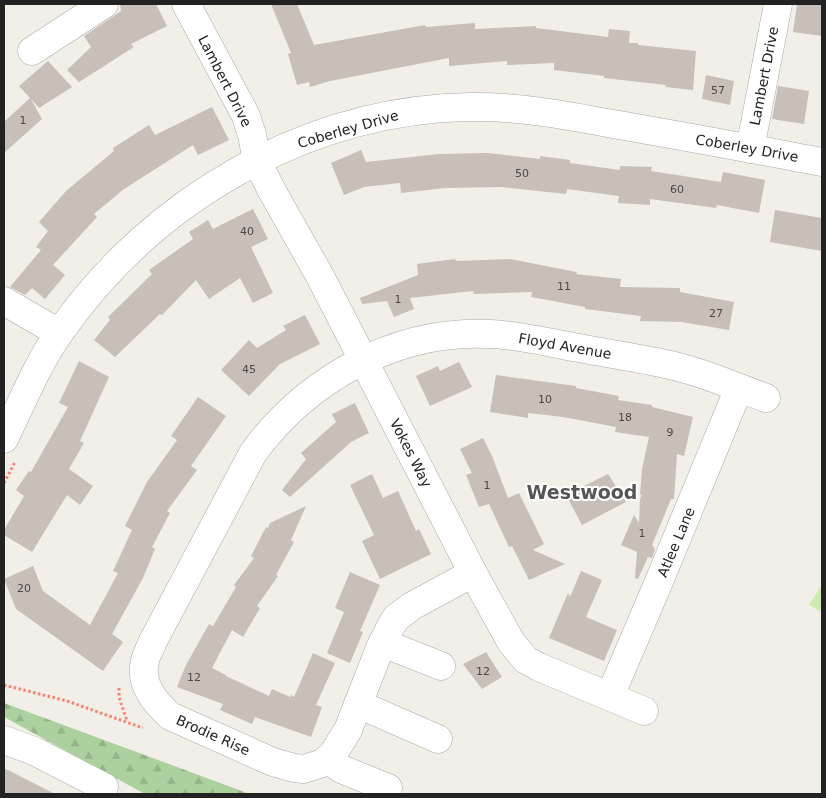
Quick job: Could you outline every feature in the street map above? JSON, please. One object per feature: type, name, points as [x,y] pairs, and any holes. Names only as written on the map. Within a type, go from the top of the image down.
[{"type":"street","points":[[32,51],[104,4]]},
{"type":"street","name":"Lambert Drive","points":[[186,4],[246,116],[252,134],[257,161]]},
{"type":"street","name":"Lambert Drive","points":[[750,149],[778,4]]},
{"type":"street","name":"Coberley Drive","points":[[10,450],[58,333],[106,274],[160,223],[202,192],[257,161],[309,138],[376,118],[428,110],[470,107],[532,111],[567,116],[822,162]]},
{"type":"street","name":"Vokes Way","points":[[257,161],[321,278],[510,642],[526,660],[539,667],[644,711]]},
{"type":"street","points":[[4,301],[58,333]]},
{"type":"street","name":"Floyd Avenue","points":[[363,361],[390,349],[420,340],[461,334],[490,334],[650,362],[701,374],[766,398]]},
{"type":"street","name":"Brodie Rise","points":[[328,759],[314,767],[294,768],[273,762],[170,716],[159,706],[149,691],[144,674],[144,662],[152,643],[253,453],[274,426],[304,399],[340,372],[363,361]]},
{"type":"street","name":"Atlee Lane","points":[[610,696],[656,592],[739,388]]},
{"type":"street","points":[[388,788],[341,769],[328,759],[340,745],[390,626],[403,611],[473,573]]},
{"type":"street","points":[[383,643],[441,666]]},
{"type":"street","points":[[358,704],[438,739]]},
{"type":"street","points":[[4,740],[34,752],[104,787]]},
{"type":"path","points":[[4,483],[10,450]]},
{"type":"green space","points":[[822,585],[822,612],[809,605]]},
{"type":"green space","points":[[4,703],[250,794],[145,794],[4,717]]},
{"type":"building","points":[[120,4],[156,4],[167,26],[131,44],[134,47],[79,82],[67,70],[91,47],[84,36],[121,11]]},
{"type":"building","points":[[271,4],[297,4],[314,45],[425,25],[426,27],[475,23],[475,29],[536,26],[536,28],[608,37],[609,29],[630,31],[629,43],[696,51],[693,90],[554,70],[554,63],[507,65],[507,61],[449,66],[449,58],[330,81],[310,87],[309,82],[297,85],[288,54],[291,53]]},
{"type":"building","points":[[797,4],[822,4],[822,36],[793,32]]},
{"type":"building","points":[[48,61],[72,87],[39,108],[31,99],[42,119],[4,153],[4,122],[30,98],[19,86]]},
{"type":"building","points":[[706,75],[734,81],[730,105],[702,99]]},
{"type":"building","points":[[778,86],[809,91],[804,124],[772,119]]},
{"type":"building","points":[[212,107],[229,140],[198,155],[193,145],[124,189],[94,214],[97,217],[53,265],[65,275],[45,299],[32,288],[25,295],[10,287],[41,250],[36,247],[48,231],[39,222],[66,191],[114,151],[113,148],[149,125],[155,135]]},
{"type":"building","points":[[361,150],[366,162],[439,154],[488,153],[540,159],[540,156],[570,160],[570,163],[620,170],[620,166],[652,167],[651,171],[721,182],[723,172],[765,180],[759,213],[717,205],[716,208],[650,199],[650,205],[618,203],[619,196],[567,189],[566,194],[502,187],[445,188],[401,193],[400,183],[364,187],[344,195],[331,163]]},
{"type":"building","points":[[253,209],[268,239],[251,247],[273,293],[253,303],[240,278],[209,299],[196,280],[162,315],[160,314],[115,357],[94,340],[110,320],[108,317],[152,274],[149,270],[193,239],[189,232],[208,220],[213,229]]},
{"type":"building","points":[[775,210],[822,218],[822,251],[770,242]]},
{"type":"building","points":[[455,259],[456,261],[510,259],[577,272],[576,274],[621,279],[620,287],[680,288],[680,292],[734,302],[729,330],[682,322],[640,321],[641,316],[585,309],[585,307],[531,297],[532,292],[474,294],[473,291],[410,298],[414,309],[394,317],[387,301],[362,304],[360,298],[418,275],[417,264]]},
{"type":"building","points":[[305,315],[320,344],[280,364],[249,396],[221,370],[249,340],[257,348],[286,330],[283,326]]},
{"type":"building","points":[[79,361],[109,377],[80,441],[84,443],[69,469],[93,486],[80,505],[67,495],[32,552],[4,535],[4,530],[24,496],[16,490],[29,471],[31,472],[68,407],[59,403]]},
{"type":"building","points":[[459,362],[472,387],[430,406],[416,376],[438,366],[440,371]]},
{"type":"building","points":[[496,375],[576,386],[576,388],[619,396],[618,400],[652,405],[652,407],[693,417],[684,456],[677,454],[674,499],[671,499],[652,545],[655,549],[652,558],[648,557],[638,579],[635,578],[637,552],[621,545],[634,515],[639,523],[642,469],[649,437],[615,432],[616,427],[563,417],[528,413],[528,418],[490,412]]},
{"type":"building","points":[[198,397],[226,416],[191,466],[197,470],[167,511],[170,513],[152,547],[155,549],[143,578],[112,634],[123,642],[103,671],[16,609],[4,579],[33,566],[43,591],[90,625],[118,573],[113,571],[132,530],[125,526],[147,482],[177,440],[171,436]]},
{"type":"building","points":[[355,403],[369,433],[351,442],[290,497],[282,490],[306,459],[301,453],[336,422],[332,414]]},
{"type":"building","points":[[483,438],[508,498],[519,493],[544,544],[533,550],[565,564],[529,580],[512,546],[509,547],[489,504],[479,507],[466,475],[472,473],[460,449]]},
{"type":"building","points":[[372,474],[383,498],[398,491],[416,531],[419,529],[431,554],[380,579],[362,541],[374,535],[350,485]]},
{"type":"building","points":[[608,474],[626,502],[582,525],[566,495]]},
{"type":"building","points":[[306,506],[291,540],[294,542],[276,575],[278,576],[257,606],[260,608],[243,637],[232,630],[212,668],[269,696],[272,689],[294,697],[313,653],[335,663],[316,705],[322,707],[311,737],[255,717],[252,724],[220,710],[223,704],[177,687],[186,665],[209,624],[213,626],[236,587],[234,585],[254,558],[251,556],[266,527],[268,528],[270,523]]},
{"type":"building","points":[[581,571],[602,580],[586,617],[617,630],[604,661],[549,638],[568,593],[570,597]]},
{"type":"building","points":[[350,572],[380,585],[360,631],[363,632],[350,663],[327,653],[344,612],[335,608]]},
{"type":"building","points":[[486,652],[502,677],[482,689],[463,664]]},
{"type":"building","points":[[4,768],[55,794],[4,794]]},
{"type":"district","name":"Westwood","points":[[582,492]]}]
